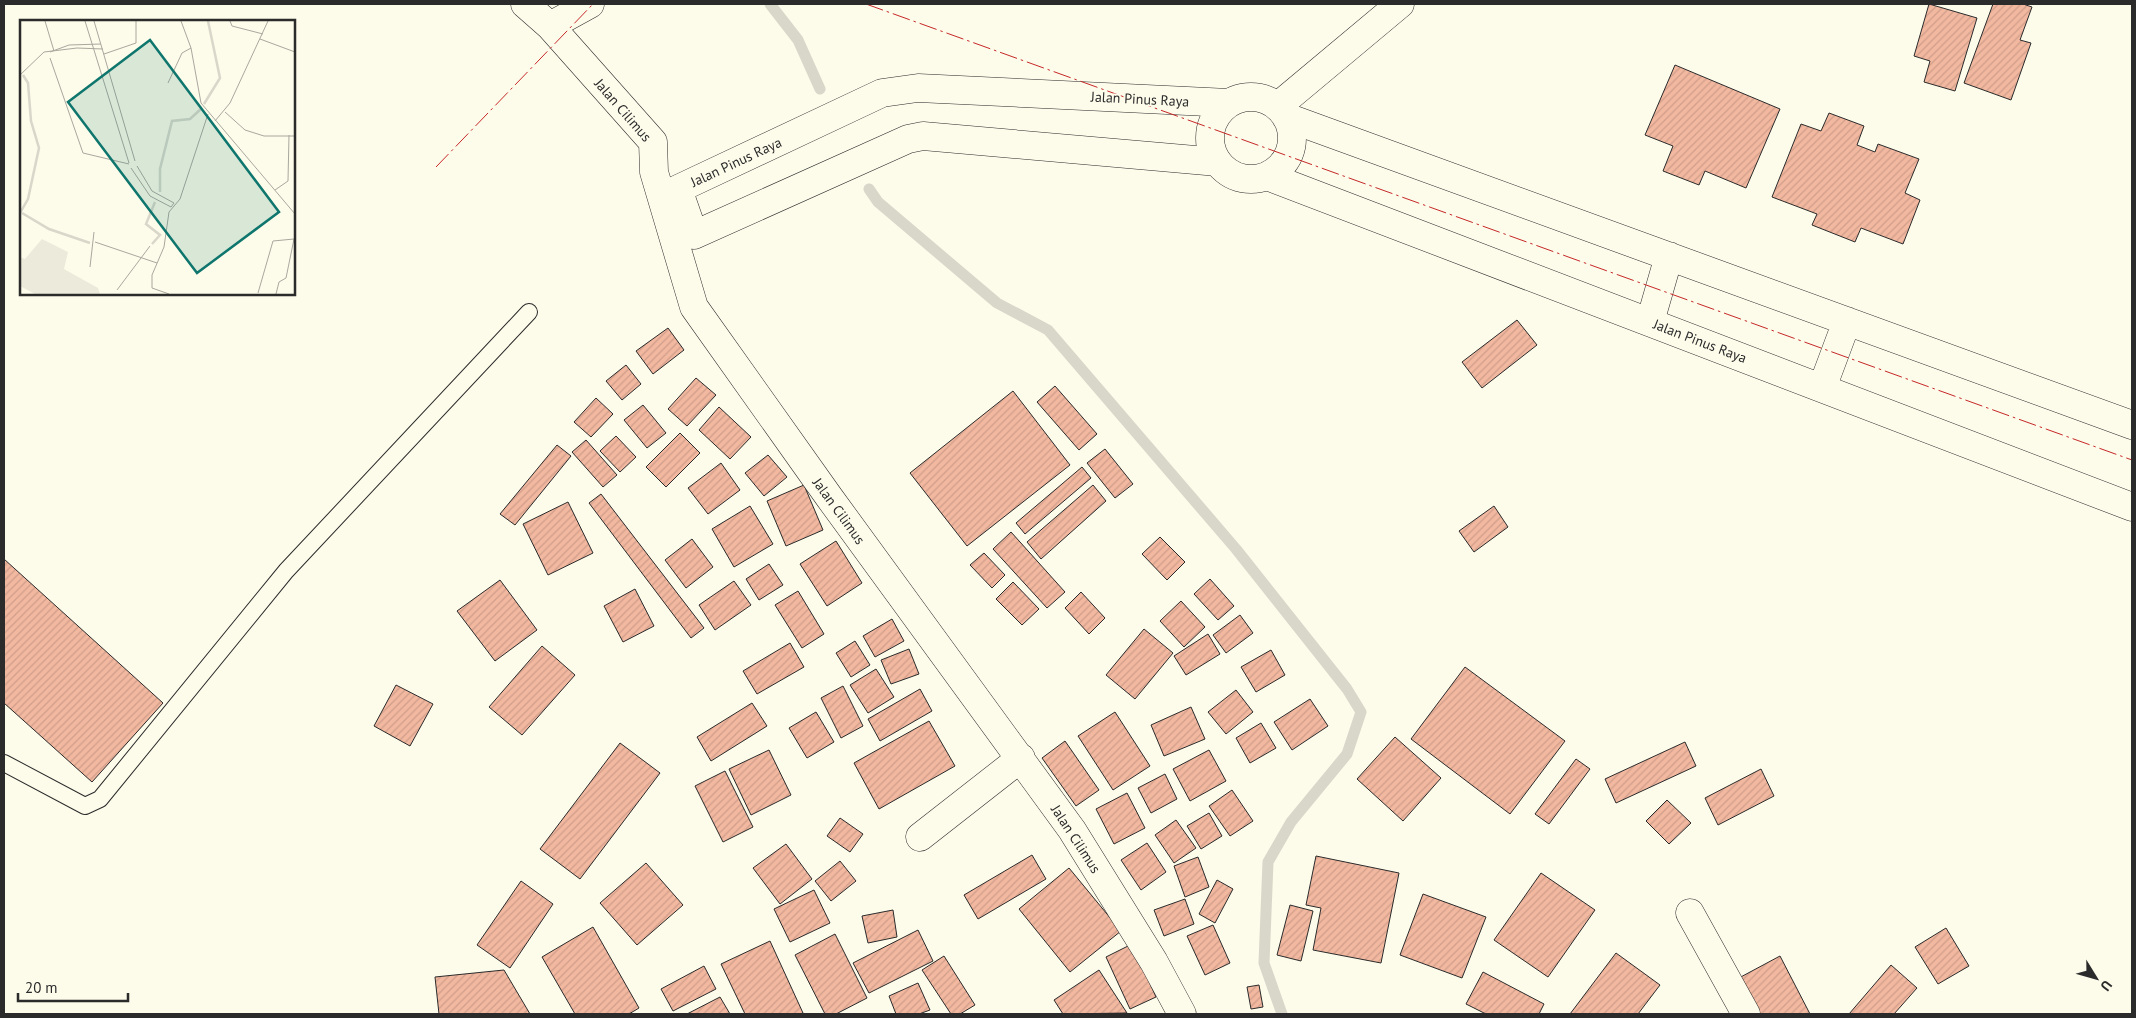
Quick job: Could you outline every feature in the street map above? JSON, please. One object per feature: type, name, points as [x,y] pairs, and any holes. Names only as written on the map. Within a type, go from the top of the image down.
[{"type":"street","name":"Jalan Cilimus","points":[[525,4],[550,26],[653,142],[654,172],[694,307],[829,497],[1072,830],[1154,962],[1182,1014]]},
{"type":"street","points":[[550,26],[590,4]]},
{"type":"street","points":[[1267,176],[1279,168],[1287,157],[1292,144],[1291,129],[1282,112],[1400,4]]},
{"type":"street","name":"Jalan Pinus Raya","points":[[2132,425],[1282,112],[1267,100],[1254,96],[1241,97],[1229,103],[918,88],[896,89],[882,93],[678,189],[694,235],[908,139],[923,136],[1218,162],[1228,172],[1240,178],[1254,179],[1267,176],[2132,507]]},
{"type":"street","points":[[1218,162],[1213,153],[1210,131],[1214,120],[1229,103]]},
{"type":"street","points":[[1650,322],[1669,256]]},
{"type":"street","points":[[1822,388],[1847,321]]},
{"type":"street","points":[[920,838],[1021,758]]},
{"type":"street","points":[[1690,912],[1746,1014]]},
{"type":"lane","points":[[4,763],[85,806],[100,799],[286,571],[529,312]]},
{"type":"building","points":[[1929,4],[1977,18],[1955,91],[1924,82],[1930,61],[1914,56]]},
{"type":"building","points":[[1993,4],[2023,4],[2032,7],[2020,40],[2031,43],[2011,100],[1964,83]]},
{"type":"building","points":[[1675,65],[1780,109],[1746,188],[1705,171],[1699,185],[1663,171],[1673,146],[1645,135]]},
{"type":"building","points":[[1829,113],[1864,126],[1857,145],[1875,152],[1878,144],[1919,159],[1905,193],[1920,200],[1903,244],[1861,228],[1855,242],[1812,225],[1817,214],[1772,197],[1801,124],[1821,131]]},
{"type":"building","points":[[1517,320],[1537,345],[1482,388],[1462,362]]},
{"type":"building","points":[[668,328],[684,350],[653,374],[636,351]]},
{"type":"building","points":[[626,365],[641,384],[622,400],[606,381]]},
{"type":"building","points":[[696,378],[716,395],[687,426],[668,409]]},
{"type":"building","points":[[1055,386],[1097,434],[1079,450],[1037,402]]},
{"type":"building","points":[[1013,391],[1070,465],[967,546],[910,473]]},
{"type":"building","points":[[596,398],[613,414],[591,437],[574,422]]},
{"type":"building","points":[[643,405],[666,433],[647,448],[624,420]]},
{"type":"building","points":[[719,407],[751,437],[730,459],[699,430]]},
{"type":"building","points":[[680,433],[700,453],[666,487],[646,467]]},
{"type":"building","points":[[616,436],[636,457],[620,472],[600,451]]},
{"type":"building","points":[[586,440],[617,475],[603,487],[572,452]]},
{"type":"building","points":[[557,445],[571,456],[515,525],[500,514]]},
{"type":"building","points":[[1105,449],[1133,484],[1115,498],[1087,463]]},
{"type":"building","points":[[768,455],[787,477],[764,496],[745,473]]},
{"type":"building","points":[[721,463],[740,490],[708,514],[688,488]]},
{"type":"building","points":[[1082,467],[1091,478],[1025,534],[1016,523]]},
{"type":"building","points":[[804,485],[823,530],[786,546],[767,501]]},
{"type":"building","points":[[1093,485],[1106,501],[1041,559],[1027,542]]},
{"type":"building","points":[[601,494],[704,628],[691,638],[589,503]]},
{"type":"building","points":[[568,502],[593,553],[548,575],[523,524]]},
{"type":"building","points":[[750,506],[773,544],[734,567],[712,529]]},
{"type":"building","points":[[1494,506],[1508,527],[1474,552],[1459,531]]},
{"type":"building","points":[[1011,532],[1065,592],[1047,608],[993,549]]},
{"type":"building","points":[[1160,537],[1185,562],[1167,580],[1142,554]]},
{"type":"building","points":[[692,539],[713,567],[686,588],[665,560]]},
{"type":"building","points":[[836,541],[862,583],[827,606],[800,564]]},
{"type":"building","points":[[984,553],[1005,575],[992,588],[970,565]]},
{"type":"building","points":[[4,559],[163,703],[92,782],[4,703]]},
{"type":"building","points":[[769,564],[783,585],[759,600],[746,579]]},
{"type":"building","points":[[1210,579],[1234,606],[1218,620],[1194,594]]},
{"type":"building","points":[[500,580],[537,630],[495,661],[457,611]]},
{"type":"building","points":[[734,581],[751,605],[715,630],[699,605]]},
{"type":"building","points":[[1013,582],[1039,609],[1022,625],[996,599]]},
{"type":"building","points":[[635,589],[654,626],[623,642],[604,606]]},
{"type":"building","points":[[798,591],[824,634],[802,648],[775,605]]},
{"type":"building","points":[[1081,592],[1105,618],[1089,634],[1065,608]]},
{"type":"building","points":[[1181,601],[1205,627],[1184,647],[1160,621]]},
{"type":"building","points":[[1240,615],[1253,633],[1226,653],[1213,635]]},
{"type":"building","points":[[892,619],[904,641],[875,657],[863,636]]},
{"type":"building","points":[[1144,629],[1173,653],[1135,699],[1106,675]]},
{"type":"building","points":[[1208,634],[1220,654],[1186,675],[1174,656]]},
{"type":"building","points":[[855,641],[870,665],[851,677],[836,653]]},
{"type":"building","points":[[790,643],[804,667],[757,694],[743,671]]},
{"type":"building","points":[[542,646],[575,675],[522,735],[489,707]]},
{"type":"building","points":[[909,649],[919,674],[891,684],[881,660]]},
{"type":"building","points":[[1271,650],[1285,675],[1256,692],[1241,667]]},
{"type":"building","points":[[1465,667],[1565,741],[1510,814],[1411,739]]},
{"type":"building","points":[[876,669],[894,697],[868,713],[850,685]]},
{"type":"building","points":[[396,685],[433,704],[410,746],[374,726]]},
{"type":"building","points":[[843,686],[863,726],[841,738],[821,698]]},
{"type":"building","points":[[920,689],[932,711],[880,741],[868,719]]},
{"type":"building","points":[[1236,690],[1253,712],[1226,734],[1208,712]]},
{"type":"building","points":[[1310,699],[1328,726],[1292,750],[1274,722]]},
{"type":"building","points":[[752,703],[767,726],[711,761],[697,737]]},
{"type":"building","points":[[1191,707],[1205,739],[1164,756],[1151,725]]},
{"type":"building","points":[[816,712],[834,742],[807,758],[789,728]]},
{"type":"building","points":[[1115,712],[1150,766],[1113,790],[1078,736]]},
{"type":"building","points":[[929,721],[955,766],[879,809],[854,763]]},
{"type":"building","points":[[1261,723],[1276,748],[1250,763],[1236,738]]},
{"type":"building","points":[[1395,737],[1441,778],[1403,821],[1357,779]]},
{"type":"building","points":[[1065,741],[1099,790],[1076,806],[1042,758]]},
{"type":"building","points":[[1685,742],[1696,766],[1616,803],[1605,779]]},
{"type":"building","points":[[620,743],[660,773],[580,879],[540,849]]},
{"type":"building","points":[[769,750],[791,795],[751,815],[729,769]]},
{"type":"building","points":[[1209,750],[1226,781],[1190,801],[1173,769]]},
{"type":"building","points":[[1576,759],[1590,769],[1549,824],[1535,814]]},
{"type":"building","points":[[1761,769],[1774,796],[1718,825],[1705,798]]},
{"type":"building","points":[[725,771],[753,827],[723,842],[695,786]]},
{"type":"building","points":[[1165,774],[1177,799],[1151,813],[1138,788]]},
{"type":"building","points":[[1232,790],[1253,821],[1230,836],[1209,806]]},
{"type":"building","points":[[1127,793],[1145,828],[1114,844],[1096,809]]},
{"type":"building","points":[[1667,800],[1691,823],[1669,844],[1646,821]]},
{"type":"building","points":[[1209,813],[1222,836],[1201,849],[1187,826]]},
{"type":"building","points":[[840,818],[863,834],[850,852],[827,836]]},
{"type":"building","points":[[1176,820],[1196,848],[1174,863],[1155,835]]},
{"type":"building","points":[[1147,843],[1166,872],[1141,890],[1121,860]]},
{"type":"building","points":[[786,844],[812,879],[780,904],[753,868]]},
{"type":"building","points":[[1032,855],[1046,879],[978,919],[964,895]]},
{"type":"building","points":[[1316,856],[1399,873],[1381,963],[1313,950],[1321,908],[1306,905]]},
{"type":"building","points":[[1198,857],[1209,887],[1185,897],[1174,866]]},
{"type":"building","points":[[840,861],[856,881],[831,901],[815,881]]},
{"type":"building","points":[[646,863],[683,905],[637,945],[600,903]]},
{"type":"building","points":[[1069,868],[1121,931],[1070,972],[1019,909]]},
{"type":"building","points":[[1541,873],[1595,910],[1548,977],[1494,940]]},
{"type":"building","points":[[1217,880],[1233,889],[1215,923],[1199,914]]},
{"type":"building","points":[[521,881],[553,904],[510,968],[477,945]]},
{"type":"building","points":[[814,890],[830,923],[790,942],[774,909]]},
{"type":"building","points":[[1423,894],[1486,917],[1462,978],[1400,955]]},
{"type":"building","points":[[1185,899],[1194,924],[1164,936],[1154,910]]},
{"type":"building","points":[[1290,905],[1313,911],[1301,961],[1277,955]]},
{"type":"building","points":[[893,910],[897,937],[868,943],[862,916]]},
{"type":"building","points":[[1213,925],[1230,963],[1205,975],[1187,936]]},
{"type":"building","points":[[593,927],[639,1008],[629,1014],[575,1014],[542,957]]},
{"type":"building","points":[[1946,928],[1969,966],[1938,984],[1915,947]]},
{"type":"building","points":[[918,930],[933,961],[869,993],[853,963]]},
{"type":"building","points":[[835,934],[867,998],[836,1014],[825,1014],[795,955]]},
{"type":"building","points":[[770,941],[803,1013],[745,1014],[721,964]]},
{"type":"building","points":[[1132,944],[1156,997],[1130,1009],[1106,957]]},
{"type":"building","points":[[1616,953],[1660,985],[1638,1014],[1570,1014]]},
{"type":"building","points":[[944,956],[975,1005],[960,1014],[951,1014],[922,970]]},
{"type":"building","points":[[1780,956],[1810,1014],[1756,1014],[1737,979]]},
{"type":"building","points":[[1891,965],[1917,988],[1894,1014],[1849,1014]]},
{"type":"building","points":[[704,966],[716,989],[673,1011],[661,989]]},
{"type":"building","points":[[504,970],[530,1014],[439,1014],[435,977]]},
{"type":"building","points":[[1099,970],[1127,1013],[1063,1014],[1054,1000]]},
{"type":"building","points":[[1483,972],[1544,1004],[1539,1014],[1486,1014],[1466,1004]]},
{"type":"building","points":[[918,983],[930,1010],[919,1014],[896,1014],[889,996]]},
{"type":"building","points":[[1259,985],[1263,1007],[1251,1009],[1247,987]]},
{"type":"building","points":[[720,997],[730,1014],[687,1014]]},
{"type":"waterway","points":[[770,4],[798,40],[820,89]]},
{"type":"waterway","points":[[869,189],[878,202],[997,303],[1048,330],[1236,549],[1347,689],[1361,712],[1347,754],[1291,822],[1268,862],[1264,963],[1282,1014]]},
{"type":"power","points":[[436,167],[593,4]]},
{"type":"power","points":[[866,4],[2132,460]]}]
